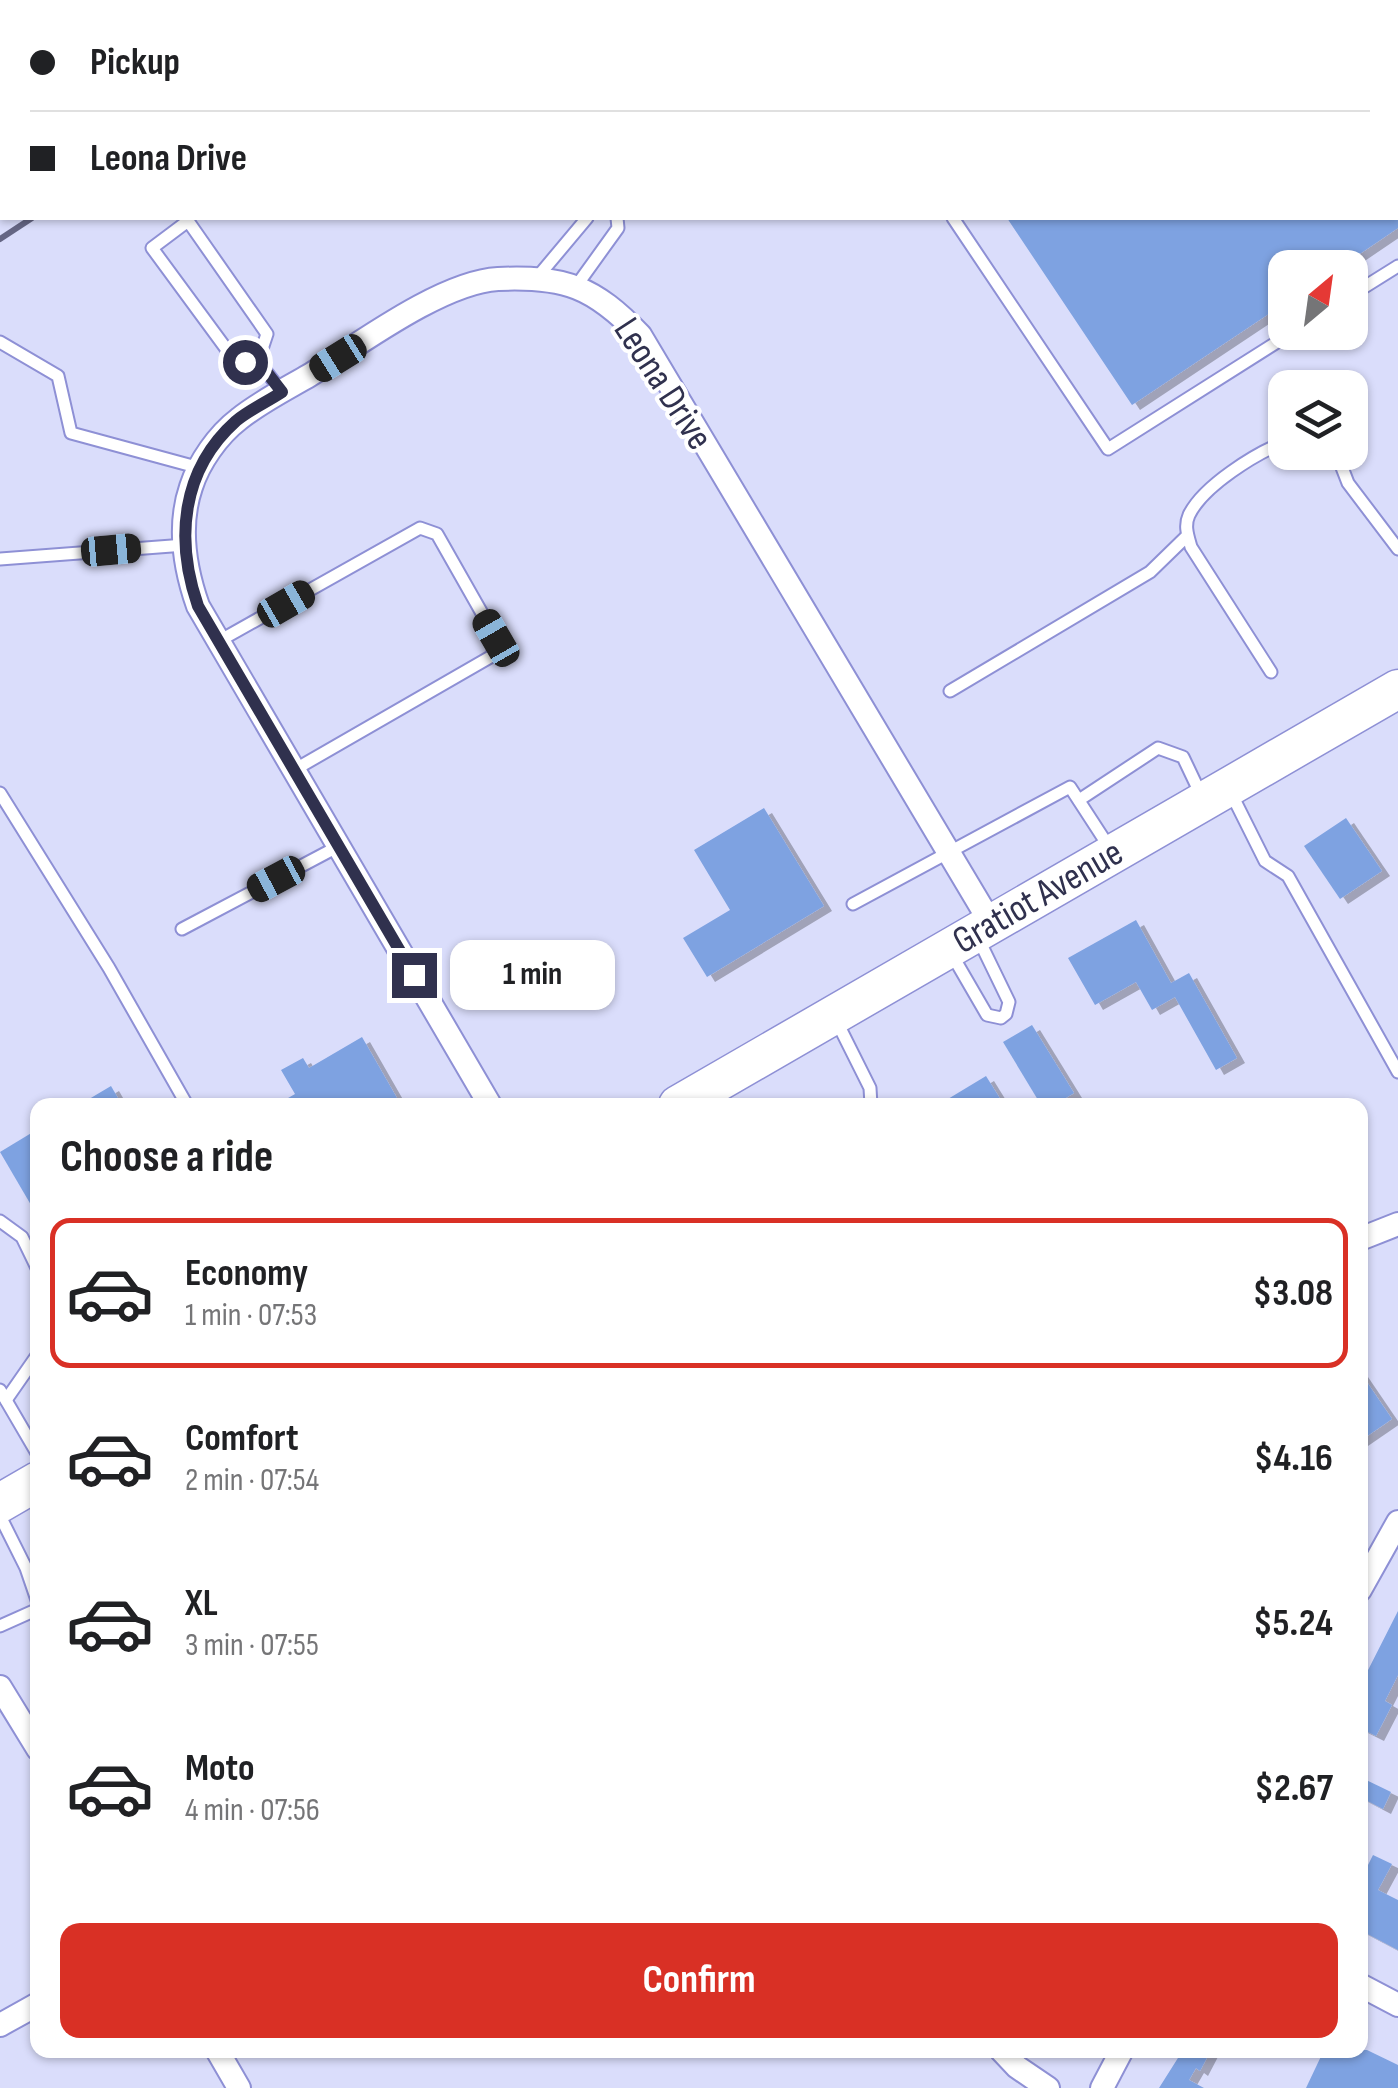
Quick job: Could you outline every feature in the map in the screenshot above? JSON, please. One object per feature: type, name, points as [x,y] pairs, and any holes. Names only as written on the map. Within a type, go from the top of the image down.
[{"type":"main road","name":"Gratiot Avenue","points":[[695,1098],[715,1090],[833,1016],[1398,689]]},
{"type":"main road","points":[[0,1503],[30,1486]]},
{"type":"street","name":"Leona Drive","points":[[486,1098],[219,641],[192,590],[185,545],[190,488],[207,454],[237,420],[454,290],[494,280],[577,285],[611,305],[640,335],[948,855],[972,936]]},
{"type":"street","points":[[1368,1236],[1398,1224]]},
{"type":"street","points":[[1368,1576],[1398,1522]]},
{"type":"street","points":[[0,1688],[30,1736]]},
{"type":"street","points":[[1368,1989],[1398,2005]]},
{"type":"street","points":[[0,2025],[30,2008]]},
{"type":"street","points":[[222,2058],[239,2088]]},
{"type":"street","points":[[1008,2058],[1048,2088]]},
{"type":"street","points":[[1102,2088],[1118,2058]]},
{"type":"lane","points":[[535,280],[585,220]]},
{"type":"lane","points":[[577,285],[618,228],[618,220]]},
{"type":"lane","points":[[954,220],[1108,449],[1268,348]]},
{"type":"lane","points":[[188,221],[266,334],[258,361],[245,362],[230,354],[152,248],[188,221]]},
{"type":"lane","points":[[1368,285],[1398,266]]},
{"type":"lane","points":[[0,342],[58,376],[71,433],[200,468]]},
{"type":"lane","points":[[258,361],[282,392]]},
{"type":"lane","points":[[1268,451],[1238,467],[1206,494],[1189,514],[1186,527],[1191,547],[1271,672]]},
{"type":"lane","points":[[1343,470],[1348,483],[1398,549]]},
{"type":"lane","points":[[219,641],[420,528],[436,534],[496,638],[492,656],[294,770]]},
{"type":"lane","points":[[950,691],[1150,572],[1188,536]]},
{"type":"lane","points":[[0,559],[185,545]]},
{"type":"lane","points":[[1079,800],[1158,748],[1183,758],[1216,794],[1265,861],[1288,876],[1398,1072]]},
{"type":"lane","points":[[852,904],[1070,787],[1113,854]]},
{"type":"lane","points":[[0,793],[109,968],[182,1098]]},
{"type":"lane","points":[[182,929],[338,846]]},
{"type":"lane","points":[[972,936],[1008,1002],[1002,1018],[987,1014],[972,936]]},
{"type":"lane","points":[[833,1016],[870,1088],[871,1098]]},
{"type":"lane","points":[[0,1222],[22,1237],[30,1254]]},
{"type":"lane","points":[[30,1363],[3,1395],[30,1441]]},
{"type":"lane","points":[[0,1516],[30,1581]]},
{"type":"lane","points":[[0,1626],[30,1610]]},
{"type":"building","points":[[1008,220],[1398,220],[1398,228],[1366,250],[1268,250],[1268,314],[1132,405]]},
{"type":"building","points":[[764,808],[824,906],[707,977],[683,938],[730,910],[694,850]]},
{"type":"building","points":[[1346,818],[1382,871],[1340,899],[1304,846]]},
{"type":"building","points":[[1136,920],[1171,983],[1189,973],[1237,1058],[1216,1070],[1175,997],[1152,1010],[1136,982],[1095,1005],[1068,958]]},
{"type":"building","points":[[1032,1025],[1074,1093],[1066,1098],[1037,1098],[1003,1042]]},
{"type":"building","points":[[362,1037],[397,1098],[288,1098],[295,1094],[281,1070],[303,1058],[309,1068]]},
{"type":"building","points":[[986,1076],[1000,1098],[950,1098]]},
{"type":"building","points":[[111,1086],[118,1098],[91,1098]]},
{"type":"building","points":[[30,1134],[30,1203],[0,1152]]},
{"type":"building","points":[[1368,1384],[1392,1419],[1368,1436]]},
{"type":"building","points":[[1398,1611],[1398,1675],[1385,1701],[1392,1705],[1376,1736],[1368,1732],[1368,1670]]},
{"type":"building","points":[[1368,1781],[1391,1792],[1383,1809],[1368,1801]]},
{"type":"building","points":[[1373,1855],[1392,1864],[1378,1890],[1398,1900],[1398,1950],[1368,1934],[1368,1865]]},
{"type":"building","points":[[1368,2050],[1398,2065],[1398,2088],[1306,2088],[1320,2058],[1368,2058]]},
{"type":"building","points":[[1178,2058],[1207,2058],[1189,2080],[1204,2088],[1159,2088]]},
{"type":"railway","points":[[0,239],[29,220]]},
{"type":"route","points":[[245,362],[258,361],[282,392],[237,420],[207,454],[190,488],[184,530],[187,574],[198,606],[414,975]]}]
